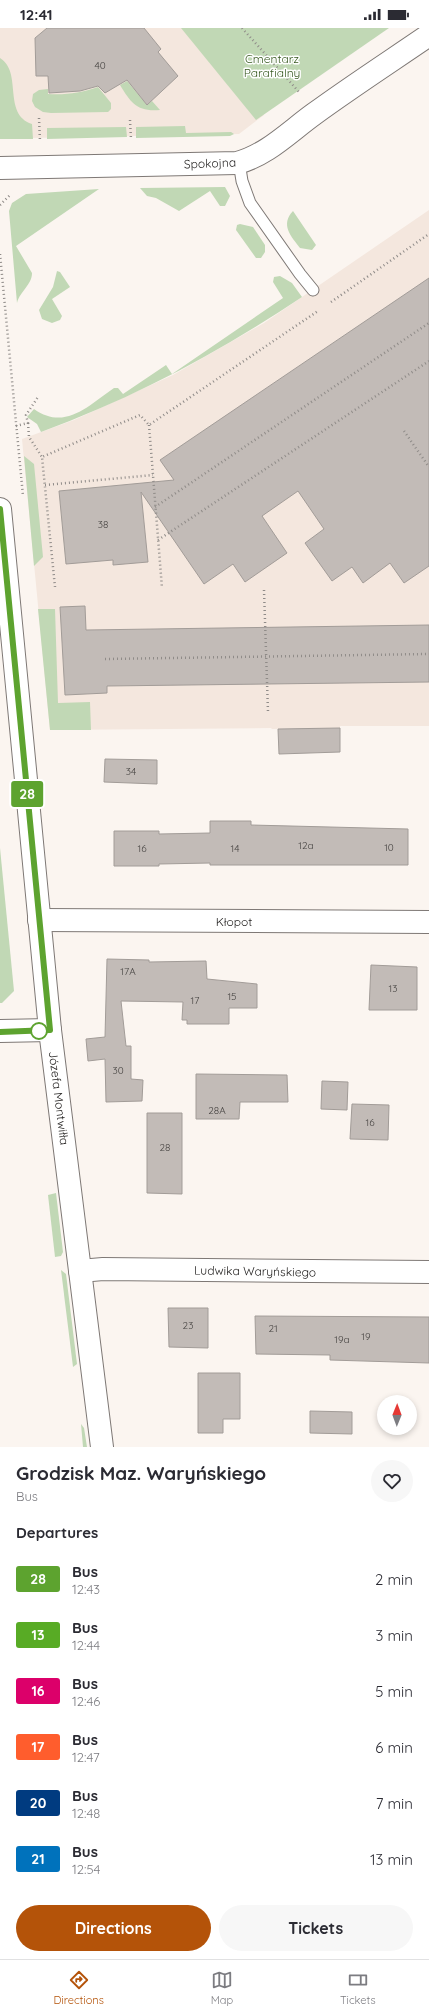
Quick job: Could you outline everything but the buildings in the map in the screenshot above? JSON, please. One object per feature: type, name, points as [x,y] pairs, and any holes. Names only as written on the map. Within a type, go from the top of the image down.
[{"type":"street","name":"Spokojna","points":[[0,168],[239,162],[264,151],[314,114],[429,35]]},
{"type":"street","name":"Józefa Montwiłła","points":[[0,509],[50,1030],[102,1447]]},
{"type":"street","name":"Kłopot","points":[[39,920],[429,922]]},
{"type":"street","points":[[0,1032],[50,1030]]},
{"type":"street","name":"Ludwika Waryńskiego","points":[[80,1271],[103,1269],[429,1272]]},
{"type":"lane","points":[[239,162],[244,186],[250,203],[313,290]]},
{"type":"path","points":[[242,28],[303,97],[314,114]]},
{"type":"path","points":[[39,118],[40,144]]},
{"type":"path","points":[[130,120],[131,142]]},
{"type":"path","points":[[328,304],[429,234]]},
{"type":"path","points":[[149,425],[322,308]]},
{"type":"path","points":[[155,507],[429,323]]},
{"type":"path","points":[[158,540],[429,361]]},
{"type":"path","points":[[38,398],[26,415],[29,437],[42,457],[55,587]]},
{"type":"path","points":[[42,457],[140,415],[149,425],[162,588]]},
{"type":"path","points":[[16,426],[28,423]]},
{"type":"path","points":[[404,431],[429,467]]},
{"type":"path","points":[[46,486],[153,475]]},
{"type":"path","points":[[264,590],[268,712]]},
{"type":"path","points":[[105,659],[266,655],[429,654]]},
{"type":"shaded area","points":[[0,28],[193,28],[264,115],[239,134],[30,138],[0,133]]},
{"type":"shaded area","points":[[429,210],[429,726],[340,726],[340,728],[272,729],[50,730],[22,439],[74,420],[173,375],[264,323]]},
{"type":"green space","name":"Cmentarz Parafialny","points":[[181,28],[389,28],[256,120]]},
{"type":"green space","points":[[0,58],[7,64],[18,111],[23,119],[32,124],[33,139],[0,139]]},
{"type":"green space","points":[[127,81],[147,105],[152,101],[160,110],[140,108],[131,101],[120,85]]},
{"type":"green space","points":[[98,87],[111,103],[111,109],[108,112],[43,112],[35,107],[32,101],[33,94],[39,90],[48,89],[48,94],[61,94],[86,91]]},
{"type":"green space","points":[[185,126],[186,133],[231,132],[234,134],[230,136],[136,138],[136,127]]},
{"type":"green space","points":[[126,127],[127,137],[47,139],[47,128]]},
{"type":"green space","points":[[225,187],[230,196],[225,206],[220,206],[210,191],[179,211],[156,198],[147,196],[140,188]]},
{"type":"green space","points":[[99,189],[16,246],[32,273],[28,285],[17,303],[9,211],[12,203],[26,194]]},
{"type":"green space","points":[[293,211],[316,245],[312,250],[300,248],[290,235],[287,221]]},
{"type":"green space","points":[[240,224],[253,227],[265,245],[265,252],[261,258],[256,258],[236,230],[237,225]]},
{"type":"green space","points":[[57,271],[60,272],[70,287],[52,299],[62,316],[60,320],[52,323],[42,319],[39,310],[53,287]]},
{"type":"green space","points":[[280,276],[292,283],[302,297],[208,355],[176,372],[143,389],[41,432],[37,424],[27,417],[34,409],[45,415],[56,418],[66,417],[76,414],[114,388],[118,388],[123,394],[166,365],[172,374],[283,298],[273,282],[274,277]]},
{"type":"green space","points":[[24,456],[34,464],[43,557],[34,566]]},
{"type":"green space","points":[[38,609],[55,609],[58,703],[90,702],[91,730],[50,730]]},
{"type":"green space","points":[[0,848],[14,991],[2,1003],[0,1003]]},
{"type":"green space","points":[[56,1193],[63,1252],[61,1256],[55,1257],[48,1195]]},
{"type":"green space","points":[[61,1270],[66,1274],[77,1364],[73,1367]]},
{"type":"green space","points":[[81,1424],[84,1428],[87,1447],[83,1447]]},
{"type":"bus line","name":"28","points":[[0,509],[50,1030],[0,1032]]}]
